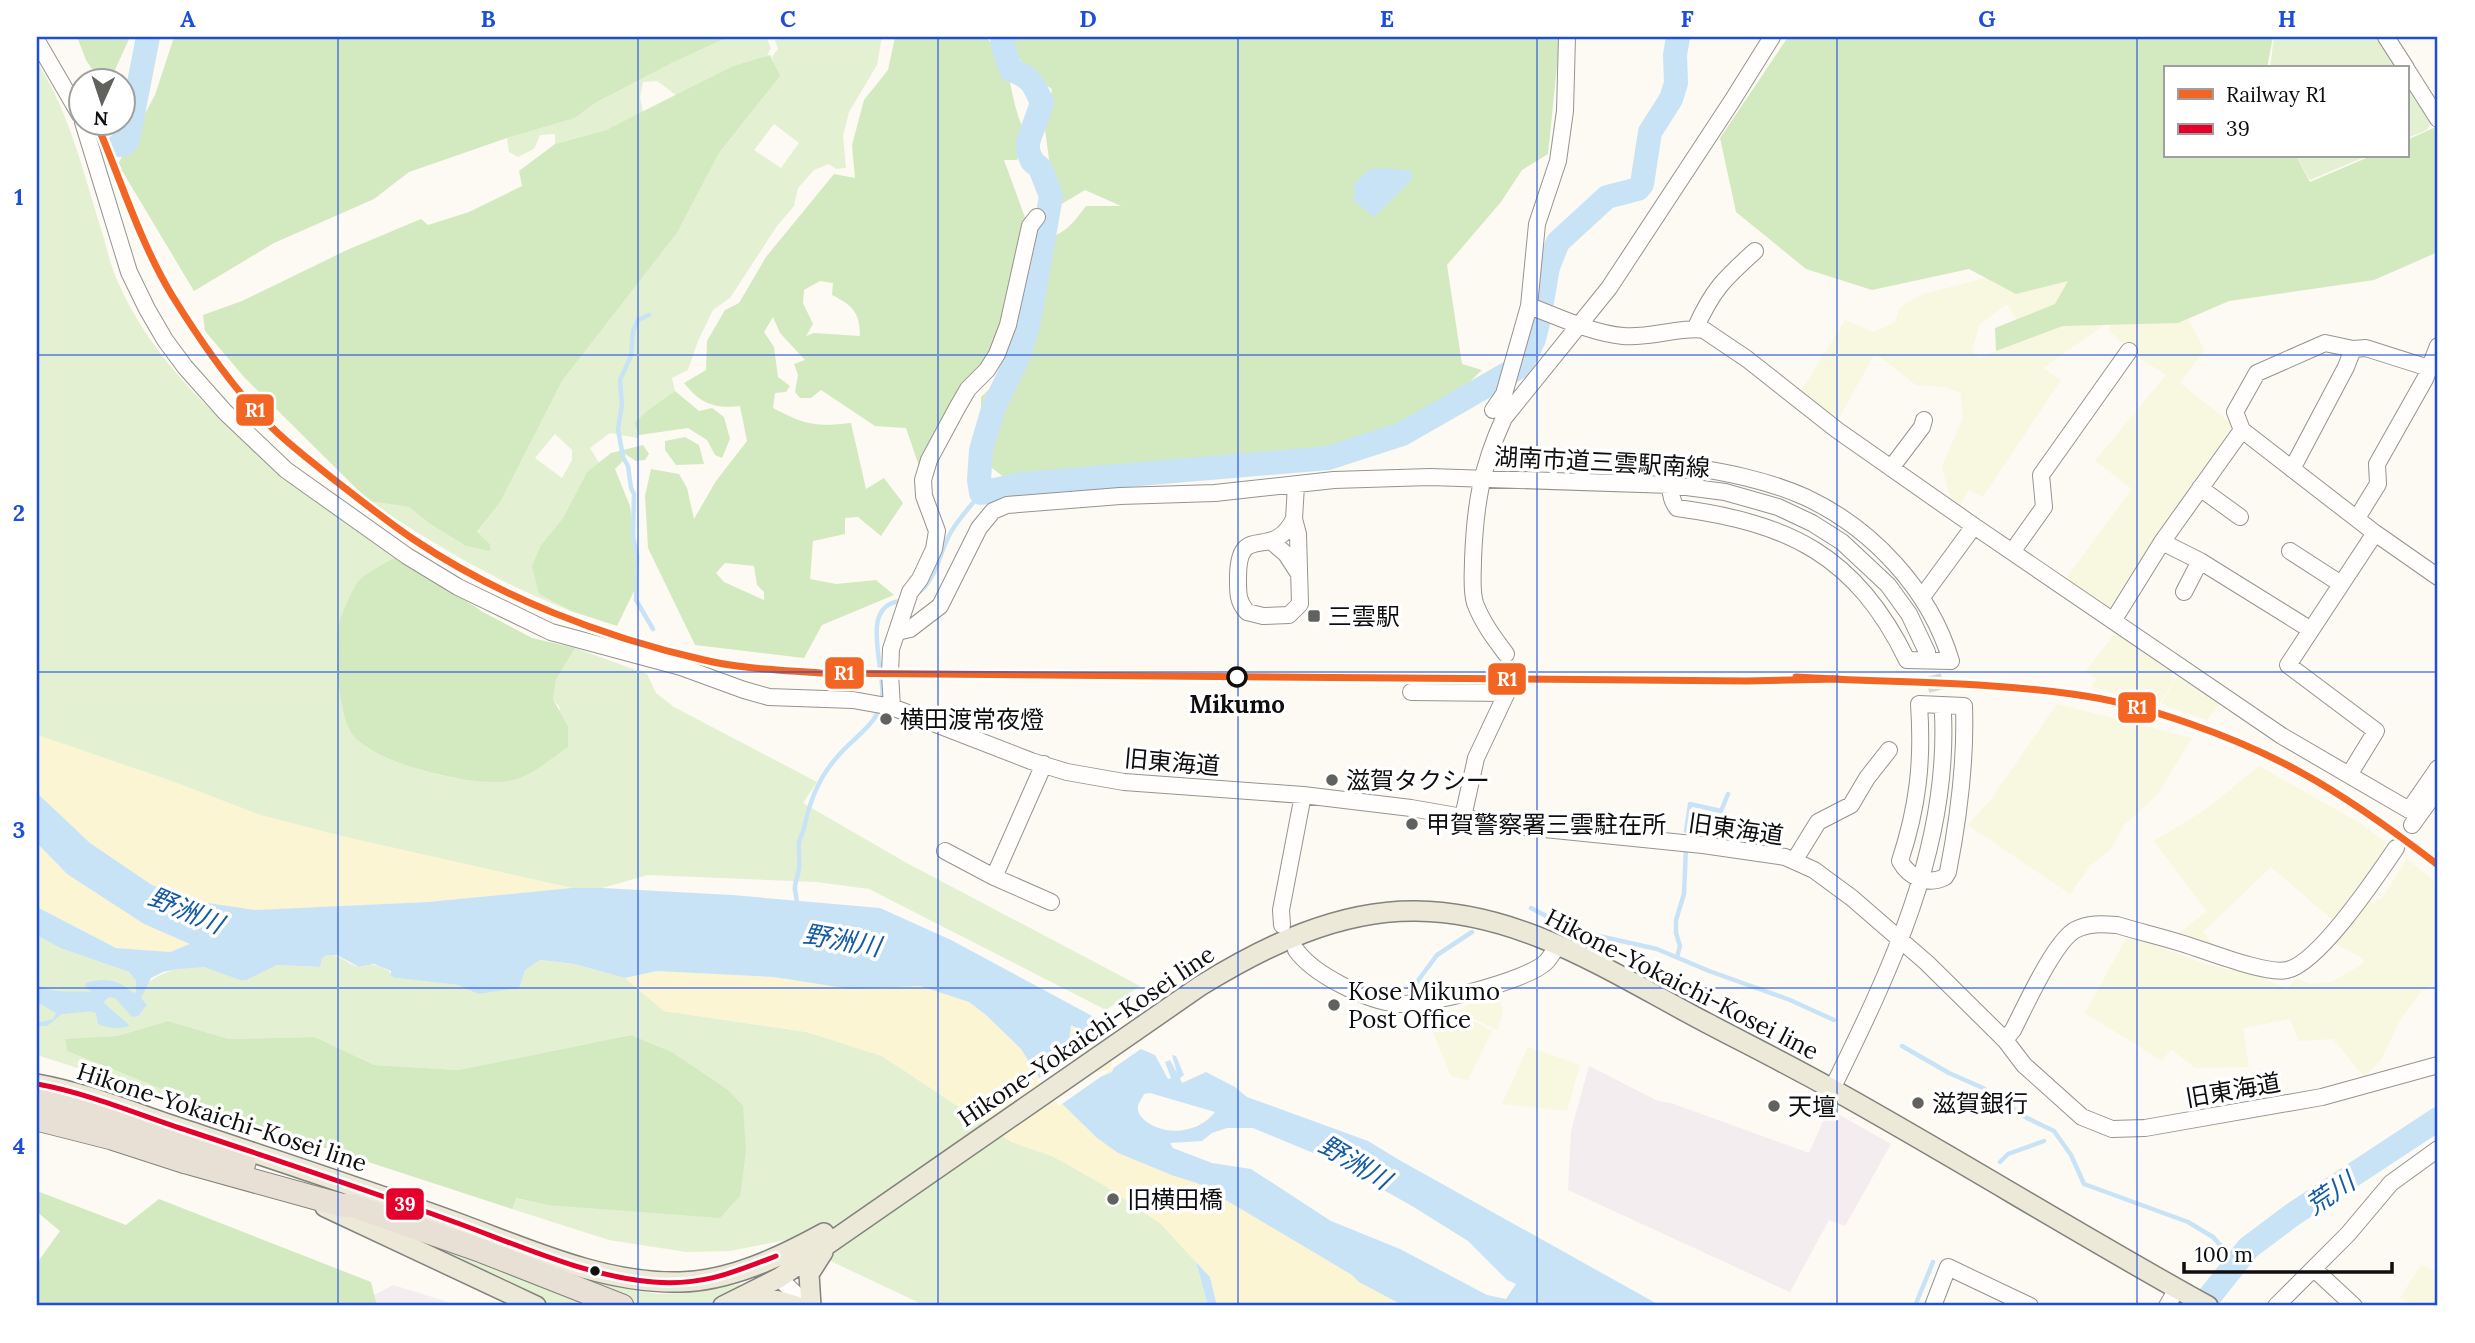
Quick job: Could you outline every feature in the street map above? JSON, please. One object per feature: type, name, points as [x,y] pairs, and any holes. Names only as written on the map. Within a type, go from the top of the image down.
[{"type":"highway","points":[[37,1099],[163,1135],[342,1196],[354,1206]]},
{"type":"highway","points":[[37,1119],[112,1138],[186,1162],[341,1205],[354,1206],[482,1251],[622,1306]]},
{"type":"main road","name":"Hikone-Yokaichi-Kosei line","points":[[37,1084],[92,1099],[378,1194],[522,1247],[613,1276],[653,1282],[724,1277],[805,1257],[1200,986],[1257,953],[1340,921],[1388,911],[1424,911],[1481,918],[1523,930],[1605,967],[1832,1089],[2172,1298],[2202,1303]]},
{"type":"main road","name":"Hikone-Yokaichi-Kosei line","points":[[247,1178],[254,1184],[307,1200],[360,1222],[472,1278],[536,1306]]},
{"type":"main road","name":"Hikone-Yokaichi-Kosei line","points":[[723,1306],[779,1278],[837,1225],[869,1214]]},
{"type":"main road","points":[[805,1257],[809,1274],[809,1306]]},
{"type":"main road","points":[[724,1277],[746,1275],[779,1278]]},
{"type":"main road","points":[[743,1296],[768,1298],[796,1306]]},
{"type":"street","points":[[1493,410],[1504,394],[1530,306],[1537,224],[1559,161],[1565,111],[1567,37]]},
{"type":"street","points":[[1506,654],[1484,622],[1474,600],[1474,531],[1481,477],[1504,418],[1609,288],[1772,37]]},
{"type":"street","points":[[2386,37],[2404,66]]},
{"type":"street","points":[[37,41],[66,91]]},
{"type":"street","points":[[2408,72],[2438,119]]},
{"type":"street","name":"旧東海道","points":[[87,136],[129,272],[164,340],[225,412],[286,470],[407,556],[458,587],[551,632],[681,667],[769,697],[853,700],[886,706],[1067,772],[1124,782],[1303,795],[1514,826],[1703,845],[1785,857],[1814,870],[1852,898],[1927,963],[2005,1040],[2024,1065],[2082,1116],[2112,1129],[2145,1128],[2322,1097],[2438,1065]]},
{"type":"street","points":[[886,706],[897,632],[908,599],[934,549],[937,531],[924,496],[923,480],[929,460],[968,389],[987,370],[997,355],[1008,325],[1030,226],[1037,217]]},
{"type":"street","points":[[1695,329],[1707,301],[1719,284],[1755,251]]},
{"type":"street","points":[[1530,306],[1581,325],[1622,336],[1655,336],[1704,330],[1836,430],[2282,736],[2409,810],[2438,768]]},
{"type":"street","points":[[2429,368],[2366,348],[2353,349],[2325,343],[2257,373],[2235,412],[2242,430],[2375,533],[2438,577]]},
{"type":"street","points":[[2357,518],[2378,484],[2377,464],[2429,368],[2438,346]]},
{"type":"street","points":[[2292,469],[2353,349]]},
{"type":"street","points":[[2012,552],[2044,507],[2040,475],[2130,351]]},
{"type":"street","points":[[1891,468],[1922,427],[1924,420]]},
{"type":"street","points":[[2113,621],[2162,542],[2242,430]]},
{"type":"street","points":[[1685,466],[1726,472],[1804,497],[1841,517],[1865,534],[1922,597],[1945,639],[1951,661],[1907,660],[1893,631],[1874,603],[1851,577],[1825,557],[1802,542],[1748,520],[1677,508],[1672,501],[1671,485],[1677,468],[1685,466]]},
{"type":"street","name":"湖南市道三雲駅南線","points":[[897,632],[910,629],[940,606],[979,528],[993,511],[1007,505],[1120,496],[1215,493],[1334,480],[1481,477],[1671,485],[1725,492],[1778,507],[1842,542],[1888,585],[1909,614],[1927,652]]},
{"type":"street","points":[[1294,519],[1282,537],[1248,545],[1241,551],[1238,561],[1238,598],[1247,612],[1263,616],[1289,615],[1300,604],[1298,534],[1294,519],[1296,485]]},
{"type":"street","points":[[2200,488],[2239,517]]},
{"type":"street","points":[[1922,597],[1973,526]]},
{"type":"street","points":[[2348,775],[2376,731],[2288,666],[2375,533]]},
{"type":"street","points":[[1272,541],[1286,554],[1299,574]]},
{"type":"street","points":[[2162,542],[2200,561],[2311,630]]},
{"type":"street","points":[[2290,551],[2341,584]]},
{"type":"street","points":[[2184,592],[2200,561]]},
{"type":"street","points":[[1411,692],[1509,689],[1476,758],[1464,817]]},
{"type":"street","points":[[1919,704],[1964,706],[1962,790],[1948,872],[1941,880],[1921,879],[1906,872],[1900,861],[1913,822],[1919,789],[1919,704]]},
{"type":"street","points":[[1832,1089],[1878,995],[1921,879],[1934,831],[1942,782],[1943,714]]},
{"type":"street","points":[[1794,861],[1818,822],[1851,805],[1867,778],[1889,750]]},
{"type":"street","points":[[994,877],[1044,764]]},
{"type":"street","points":[[2412,825],[2438,789]]},
{"type":"street","points":[[1282,925],[1281,910],[1303,795]]},
{"type":"street","points":[[2005,1040],[2054,954],[2073,931],[2099,923],[2118,926],[2283,971],[2297,967],[2312,956],[2349,914],[2396,848]]},
{"type":"street","points":[[945,851],[994,877],[1051,902]]},
{"type":"street","points":[[1296,950],[1309,964],[1342,985],[1380,1000],[1400,1004],[1458,994],[1522,975],[1545,963],[1558,945]]},
{"type":"street","points":[[2276,1306],[2348,1234],[2390,1183],[2438,1149]]},
{"type":"street","points":[[1933,1306],[1948,1267],[2030,1306]]},
{"type":"street","points":[[2315,1269],[2354,1306]]},
{"type":"street","points":[[779,1278],[809,1306]]},
{"type":"shaded area","points":[[1589,1066],[1658,1101],[1671,1103],[1809,1153],[1825,1117],[1824,1106],[1891,1144],[1845,1226],[1829,1220],[1790,1292],[1568,1190],[1571,1131]]},
{"type":"shaded area","points":[[393,1285],[461,1306],[354,1306]]},
{"type":"green space","points":[[77,37],[130,37],[117,66],[90,66]]},
{"type":"green space","points":[[174,37],[728,37],[595,103],[575,118],[409,172],[374,199],[274,243],[194,291],[118,164],[133,136],[136,136],[136,130],[155,95]]},
{"type":"green space","points":[[728,37],[766,37],[771,48],[767,56],[733,66],[676,95],[657,81],[643,82],[640,97],[643,112],[606,130],[555,144],[555,134],[540,135],[534,149],[518,157],[509,152],[507,138],[575,118],[595,103]]},
{"type":"green space","points":[[798,37],[882,37],[877,65],[849,112],[843,136],[846,168],[836,169],[829,164],[814,170],[798,188],[794,206],[777,226],[730,298],[713,310],[688,370],[672,378],[675,391],[634,423],[639,435],[637,438],[610,433],[590,448],[599,463],[587,472],[563,518],[541,545],[539,594],[571,611],[467,562],[369,501],[409,507],[430,524],[466,546],[490,544],[477,533],[500,501],[562,381],[677,233],[719,153],[779,77],[772,57],[778,49],[775,40]],"holes":[[[774,124],[799,143],[781,168],[754,150]],[[555,434],[572,450],[572,460],[562,478],[535,458]]]},
{"type":"green space","points":[[895,37],[985,37],[993,44],[1004,62],[1025,139],[1017,160],[1004,160],[1027,223],[1014,281],[1017,331],[983,367],[920,469],[906,428],[875,426],[821,390],[811,398],[800,398],[795,392],[798,375],[794,364],[805,360],[780,333],[773,317],[764,332],[774,347],[778,377],[790,386],[786,392],[775,393],[773,408],[811,423],[851,423],[866,489],[884,478],[903,503],[881,536],[858,517],[845,518],[845,534],[813,541],[810,579],[836,584],[876,580],[894,595],[822,625],[804,658],[695,645],[648,548],[645,496],[651,469],[679,474],[687,488],[694,519],[716,481],[747,441],[740,406],[708,403],[684,383],[706,370],[707,341],[725,310],[739,303],[766,257],[834,174],[855,178],[852,145],[864,100],[888,70]],"holes":[[[820,281],[833,283],[832,295],[854,310],[860,336],[814,333],[806,336],[813,324],[803,303],[804,290]],[[725,563],[754,566],[757,585],[764,592],[764,600],[724,582],[716,573]]]},
{"type":"green space","points":[[1007,37],[1560,37],[1548,154],[1522,170],[1501,202],[1447,265],[1462,364],[1482,370],[1434,416],[1401,437],[1360,451],[1060,480],[1010,482],[978,457],[973,444],[981,416],[981,397],[1001,378],[1021,342],[1025,296],[1035,242],[1065,230],[1086,206],[1121,206],[1085,190],[1060,205],[1052,181],[1045,130],[1052,89],[1029,74]]},
{"type":"green space","points":[[1788,37],[2273,37],[2267,66],[2164,66],[2164,158],[2297,158],[2310,182],[2366,158],[2408,158],[2408,140],[2438,126],[2438,252],[2374,280],[2229,301],[2178,323],[2063,326],[1996,351],[1995,328],[2055,304],[2068,281],[2016,294],[1969,269],[1872,290],[1806,269],[1736,212],[1720,138]]},
{"type":"green space","points":[[2274,37],[2378,37],[2397,66],[2270,66]]},
{"type":"green space","points":[[770,55],[780,76],[719,153],[677,233],[562,381],[500,502],[477,532],[490,544],[490,551],[466,546],[430,524],[409,507],[369,501],[244,377],[205,331],[203,315],[242,301],[347,250],[421,219],[428,225],[469,212],[522,186],[519,171],[555,144],[606,130],[733,66]]},
{"type":"green space","points":[[37,62],[66,119],[66,136],[72,136],[117,280],[140,324],[169,364],[202,401],[239,436],[398,556],[340,620],[338,675],[345,718],[367,747],[420,770],[453,778],[508,781],[532,772],[560,708],[553,699],[556,680],[575,648],[647,674],[656,693],[674,707],[817,782],[803,803],[905,862],[1140,986],[1106,1010],[869,889],[816,882],[648,875],[602,888],[571,888],[260,815],[37,735]]},
{"type":"green space","points":[[2408,83],[2432,120],[2427,130],[2408,138]]},
{"type":"green space","points":[[2297,158],[2362,158],[2310,180]]},
{"type":"green space","points":[[1989,277],[2076,278],[2062,304],[2019,324],[2007,304],[1979,325],[1972,351],[1979,358],[2075,320],[2110,321],[2043,368],[2061,380],[1983,497],[1969,490],[1960,505],[1950,498],[1942,466],[1963,418],[1961,393],[1944,387],[1916,385],[1875,353],[1838,420],[1800,393],[1845,320],[1873,332],[1895,322],[1900,308],[1920,295]]},
{"type":"green space","points":[[2186,314],[2204,350],[2180,383],[2232,424],[2231,437],[2111,609],[2104,611],[2065,580],[2132,489],[2095,461],[2166,375],[2141,359],[2108,330],[2114,320]]},
{"type":"green space","points":[[675,391],[699,411],[712,408],[724,417],[730,439],[722,458],[715,455],[707,440],[688,428],[639,435],[634,423]]},
{"type":"green space","points":[[685,437],[699,445],[704,464],[676,465],[665,450],[665,441]]},
{"type":"green space","points":[[643,445],[649,454],[645,460],[636,461],[625,454],[623,461],[615,469],[630,506],[636,547],[635,589],[617,626],[571,611],[539,594],[532,566],[541,545],[563,518],[587,472],[611,453]]},
{"type":"green space","points":[[398,556],[483,612],[532,638],[575,648],[556,680],[553,699],[568,727],[568,747],[524,776],[492,782],[449,777],[403,764],[365,746],[353,735],[343,712],[338,679],[337,646],[340,620],[358,582],[371,571]]},
{"type":"green space","points":[[2116,632],[2173,673],[2171,676],[2175,679],[2159,704],[2091,687],[2097,679],[2086,671]]},
{"type":"green space","points":[[2177,677],[2221,703],[2207,720],[2161,704]]},
{"type":"green space","points":[[2057,704],[2192,738],[2157,795],[2124,825],[2110,850],[2090,866],[2070,894],[1968,825],[1992,798]]},
{"type":"green space","points":[[2259,766],[2358,822],[2389,845],[2333,920],[2271,867],[2203,932],[2215,946],[2175,936],[2207,911],[2154,841],[2205,810]]},
{"type":"green space","points":[[2407,859],[2438,884],[2438,983],[2422,991],[2400,1020],[2381,1060],[2364,1077],[2333,1039],[2299,1041],[2290,1019],[2243,1028],[2249,1067],[2195,1068],[2171,1049],[2162,1061],[2085,1013],[2128,935],[2205,964],[2230,970],[2235,965],[2287,989],[2296,978],[2311,984],[2332,982],[2364,963],[2363,958],[2333,943],[2369,900],[2374,903],[2377,898],[2381,900]]},
{"type":"green space","points":[[37,935],[60,948],[129,972],[136,981],[136,992],[158,976],[184,968],[208,968],[245,980],[277,965],[320,967],[322,957],[333,955],[355,966],[382,967],[396,978],[458,985],[478,994],[539,960],[574,964],[625,978],[664,1011],[807,1032],[882,1056],[1012,1142],[1052,1156],[1104,1185],[1161,1224],[1196,1262],[1208,1306],[926,1306],[786,1240],[730,1251],[686,1252],[609,1240],[512,1209],[515,1198],[548,1205],[727,1089],[672,1052],[631,1035],[458,1070],[374,1065],[315,1037],[229,1039],[168,1021],[117,1036],[65,1040],[67,1051],[236,1119],[37,1055]]},
{"type":"green space","points":[[1499,997],[1503,1010],[1498,1030],[1457,1011],[1468,1005]]},
{"type":"green space","points":[[1453,1010],[1492,1031],[1468,1080],[1451,1076],[1428,1020],[1429,1014]]},
{"type":"green space","points":[[168,1021],[229,1039],[315,1037],[374,1065],[458,1070],[631,1035],[672,1052],[727,1089],[743,1106],[746,1151],[740,1196],[720,1218],[548,1205],[516,1198],[512,1209],[236,1119],[67,1051],[65,1039],[117,1036]]},
{"type":"green space","points":[[1528,1047],[1580,1065],[1567,1111],[1502,1104]]},
{"type":"green space","points":[[37,1191],[126,1225],[159,1199],[371,1282],[377,1306],[37,1306],[37,1263],[60,1231],[37,1212]]},
{"type":"green space","points":[[365,1217],[490,1241],[617,1287],[658,1294],[685,1293],[740,1284],[744,1292],[710,1306],[546,1306],[532,1302]]},
{"type":"green space","points":[[2421,1265],[2438,1272],[2438,1306],[2417,1306],[2400,1298]]},
{"type":"sand","points":[[37,735],[260,815],[571,888],[428,902],[255,910],[195,901],[152,885],[90,843],[43,801],[37,793]]},
{"type":"sand","points":[[37,843],[67,874],[144,924],[191,944],[170,952],[116,948],[37,907]]},
{"type":"sand","points":[[657,971],[774,977],[850,989],[920,986],[969,1002],[1021,1049],[1045,1087],[1097,1138],[1118,1153],[1197,1183],[1352,1275],[1359,1282],[1404,1306],[1217,1306],[1210,1277],[1161,1224],[1104,1185],[1052,1156],[1012,1142],[882,1056],[807,1032],[664,1011],[625,978]]},
{"type":"sand","points":[[1071,1025],[1111,1047],[1116,1062],[1112,1072],[1103,1076],[1073,1064],[1068,1050]]},
{"type":"water","points":[[1369,169],[1412,171],[1411,180],[1374,217],[1354,201],[1354,184]]},
{"type":"water","name":"野洲川","points":[[37,793],[90,843],[152,885],[195,901],[255,910],[428,902],[571,888],[732,895],[880,908],[951,940],[1094,1017],[1103,1033],[1155,1055],[1168,1079],[1171,1078],[1165,1062],[1170,1060],[1177,1073],[1172,1055],[1176,1056],[1184,1075],[1180,1078],[1182,1083],[1206,1072],[1235,1087],[1247,1097],[1368,1141],[1661,1306],[1404,1306],[1359,1282],[1352,1275],[1197,1183],[1118,1153],[1097,1138],[1045,1087],[1021,1049],[986,1015],[969,1002],[920,986],[850,989],[774,977],[657,971],[625,978],[574,964],[540,960],[525,970],[519,988],[478,994],[458,985],[396,978],[391,976],[391,971],[374,964],[359,967],[337,955],[327,955],[322,958],[320,967],[277,965],[246,980],[204,967],[163,972],[151,978],[141,998],[147,1005],[138,1016],[132,1017],[115,998],[105,1000],[104,1003],[129,1026],[117,1028],[98,1024],[96,1013],[88,1012],[62,1014],[47,1026],[37,1026],[37,1023],[53,1019],[56,1013],[37,1002],[37,985],[58,991],[91,992],[85,986],[86,983],[105,980],[123,985],[133,993],[136,992],[136,981],[129,972],[60,948],[37,935],[37,907],[116,948],[170,952],[190,944],[144,924],[67,874],[37,843]],"holes":[[[1071,1025],[1111,1047],[1116,1062],[1112,1072],[1103,1076],[1074,1064],[1068,1050]],[[1150,1093],[1215,1112],[1209,1119],[1192,1128],[1164,1130],[1155,1127],[1140,1115],[1138,1105],[1144,1094]],[[1227,1128],[1253,1128],[1330,1160],[1468,1241],[1507,1280],[1516,1284],[1506,1299],[1487,1295],[1400,1249],[1331,1221],[1251,1169],[1212,1163],[1173,1148],[1170,1143],[1202,1141],[1212,1133]]]},
{"type":"water","points":[[1196,1262],[1210,1277],[1217,1306],[1208,1306]]},
{"type":"pier","points":[[1108,1031],[1145,1046],[1059,1106],[1036,1080],[1074,1055],[1076,1061],[1098,1072],[1110,1069],[1112,1062],[1108,1049],[1095,1040]]},
{"type":"waterway","points":[[119,145],[128,139],[148,37]]},
{"type":"waterway","points":[[1002,37],[1011,70],[1031,82],[1042,103],[1028,142],[1028,151],[1032,161],[1040,168],[1051,196],[1029,321],[1020,352],[993,409],[981,450],[981,493],[1022,484],[1328,458],[1402,434],[1521,366],[1534,339],[1539,319]]},
{"type":"waterway","points":[[1542,302],[1548,267],[1558,242],[1607,197],[1638,189],[1642,184],[1650,132],[1671,99],[1676,83],[1675,55],[1678,37]]},
{"type":"waterway","points":[[649,315],[638,320],[633,331],[631,356],[620,380],[622,405],[618,429],[634,494],[636,600],[653,629]]},
{"type":"waterway","points":[[917,594],[929,581],[954,527],[981,493]]},
{"type":"waterway","points":[[797,906],[795,888],[799,869],[799,842],[812,798],[831,764],[867,728],[880,708],[882,680],[877,629],[880,615],[887,605],[902,601]]},
{"type":"waterway","points":[[1686,831],[1690,804],[1721,811],[1728,794]]},
{"type":"waterway","points":[[1677,957],[1680,946],[1676,920],[1684,894],[1686,847]]},
{"type":"waterway","points":[[1531,908],[1572,930],[1657,949],[1790,1000],[1834,1020]]},
{"type":"waterway","points":[[1414,986],[1437,955],[1472,932]]},
{"type":"waterway","points":[[1902,1046],[1949,1073],[1983,1088],[2027,1118],[2054,1131],[2071,1155],[2084,1184],[2188,1222],[2213,1237],[2236,1263]]},
{"type":"waterway","name":"荒川","points":[[2202,1306],[2248,1248],[2292,1215],[2438,1119]]},
{"type":"waterway","points":[[2000,1162],[2008,1154],[2044,1141]]},
{"type":"waterway","points":[[1915,1306],[1933,1262]]},
{"type":"tunnel","points":[[1927,652],[1943,714]]},
{"type":"tunnel","points":[[2396,848],[2412,825]]},
{"type":"rail line","name":"R1","points":[[102,136],[141,233],[173,297],[219,365],[269,425],[372,509],[446,560],[516,597],[628,640],[718,663],[820,673],[1747,681],[1838,679]]},
{"type":"rail line","name":"R1","points":[[1796,677],[1968,684],[2072,694],[2129,705],[2220,735],[2277,760],[2372,816],[2438,865]]},
{"type":"transit line","name":"39","points":[[37,1084],[113,1105],[604,1274],[653,1282],[687,1282],[731,1273],[776,1256]]},
{"type":"place","name":"三雲駅","points":[[1314,616]]},
{"type":"place","name":"Mikumo","points":[[1237,677]]},
{"type":"place","name":"横田渡常夜燈","points":[[886,719]]},
{"type":"place","name":"滋賀タクシー","points":[[1332,780]]},
{"type":"place","name":"甲賀警察署三雲駐在所","points":[[1412,824]]},
{"type":"place","name":"Kose Mikumo Post Office","points":[[1334,1005]]},
{"type":"place","name":"滋賀銀行","points":[[1918,1103]]},
{"type":"place","name":"天壇","points":[[1774,1106]]},
{"type":"place","name":"旧横田橋","points":[[1113,1199]]}]
